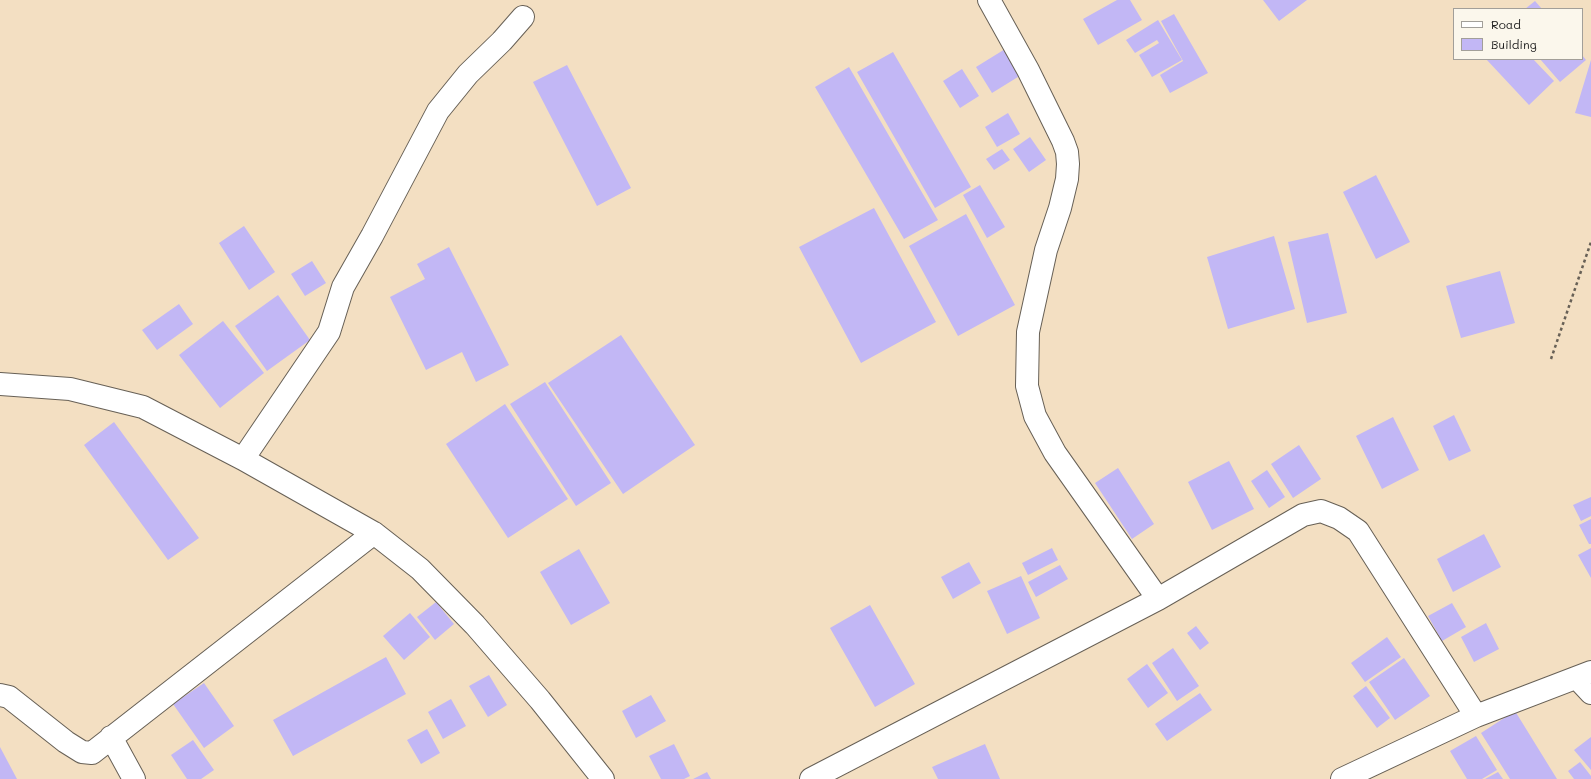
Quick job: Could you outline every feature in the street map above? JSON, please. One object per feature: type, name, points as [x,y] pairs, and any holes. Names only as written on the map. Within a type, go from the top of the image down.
[{"type":"street","points":[[989,0],[1028,70],[1067,152],[1068,164],[1060,208],[1046,250],[1028,332],[1027,386],[1035,416],[1055,453],[1158,599]]},
{"type":"street","points":[[243,459],[329,332],[343,287],[372,236],[438,111],[468,74],[502,41],[523,16]]},
{"type":"street","points":[[0,384],[70,389],[143,407],[243,459],[374,533],[420,569],[475,625],[540,700],[603,779]]},
{"type":"street","points":[[811,779],[1158,599],[1303,514],[1322,510],[1339,518],[1358,532],[1476,716]]},
{"type":"street","points":[[0,695],[9,697],[66,742],[82,752],[92,753],[374,533]]},
{"type":"street","points":[[1342,779],[1476,716],[1586,681]]},
{"type":"street","points":[[112,737],[134,779]]},
{"type":"path","points":[[1551,359],[1591,242]]},
{"type":"building","points":[[1117,0],[1130,0],[1142,20],[1098,45],[1083,19]]},
{"type":"building","points":[[1263,0],[1307,0],[1279,21]]},
{"type":"building","points":[[1535,1],[1541,8],[1526,8]]},
{"type":"building","points":[[1174,14],[1208,73],[1170,93],[1160,75],[1183,61],[1161,21]]},
{"type":"building","points":[[1158,20],[1182,60],[1152,77],[1139,55],[1159,43],[1157,40],[1135,53],[1126,40]]},
{"type":"building","points":[[1010,46],[1026,72],[992,93],[976,67]]},
{"type":"building","points":[[893,52],[971,187],[935,208],[857,72]]},
{"type":"building","points":[[1583,56],[1586,60],[1560,82],[1541,60],[1583,60]]},
{"type":"building","points":[[1487,60],[1534,60],[1554,81],[1529,105]]},
{"type":"building","points":[[1591,60],[1591,117],[1575,113]]},
{"type":"building","points":[[567,65],[631,188],[597,206],[533,82]]},
{"type":"building","points":[[849,67],[938,220],[904,239],[815,87]]},
{"type":"building","points":[[962,69],[979,96],[960,108],[943,81]]},
{"type":"building","points":[[1008,113],[1020,134],[997,147],[985,127]]},
{"type":"building","points":[[1030,137],[1046,160],[1029,172],[1013,149]]},
{"type":"building","points":[[1002,149],[1010,160],[994,170],[986,159]]},
{"type":"building","points":[[1376,175],[1410,242],[1376,259],[1343,192]]},
{"type":"building","points":[[980,185],[1005,227],[987,238],[963,195]]},
{"type":"building","points":[[874,208],[936,322],[861,363],[799,247]]},
{"type":"building","points":[[966,214],[1015,305],[958,336],[909,246]]},
{"type":"building","points":[[244,226],[275,272],[249,290],[219,243]]},
{"type":"building","points":[[1328,233],[1347,313],[1307,323],[1288,242]]},
{"type":"building","points":[[1274,236],[1295,309],[1228,329],[1207,257]]},
{"type":"building","points":[[449,247],[509,365],[476,382],[462,352],[426,370],[390,297],[425,279],[417,264]]},
{"type":"building","points":[[312,261],[326,283],[305,296],[291,274]]},
{"type":"building","points":[[1500,271],[1515,323],[1461,338],[1446,286]]},
{"type":"building","points":[[278,295],[310,340],[267,371],[235,326]]},
{"type":"building","points":[[179,304],[193,324],[157,350],[142,330]]},
{"type":"building","points":[[223,321],[264,373],[220,408],[179,355]]},
{"type":"building","points":[[621,335],[695,445],[623,494],[548,383]]},
{"type":"building","points":[[545,382],[611,483],[576,506],[510,404]]},
{"type":"building","points":[[505,404],[568,499],[508,538],[446,444]]},
{"type":"building","points":[[1454,415],[1471,451],[1449,461],[1433,426]]},
{"type":"building","points":[[1393,417],[1419,470],[1382,489],[1356,436]]},
{"type":"building","points":[[114,422],[199,538],[168,560],[84,445]]},
{"type":"building","points":[[1299,445],[1321,479],[1293,498],[1271,464]]},
{"type":"building","points":[[1229,461],[1254,509],[1212,530],[1188,482]]},
{"type":"building","points":[[1118,468],[1154,524],[1132,539],[1095,483]]},
{"type":"building","points":[[1267,470],[1285,497],[1269,508],[1251,481]]},
{"type":"building","points":[[1591,497],[1591,516],[1581,521],[1573,505]]},
{"type":"building","points":[[1591,519],[1591,544],[1589,544],[1579,525]]},
{"type":"building","points":[[1484,534],[1501,567],[1453,592],[1437,559]]},
{"type":"building","points":[[1052,548],[1058,560],[1028,575],[1022,563]]},
{"type":"building","points":[[1591,548],[1591,578],[1578,555]]},
{"type":"building","points":[[579,549],[610,603],[571,625],[540,572]]},
{"type":"building","points":[[969,562],[981,583],[953,599],[941,577]]},
{"type":"building","points":[[1060,565],[1068,579],[1036,597],[1028,582]]},
{"type":"building","points":[[1021,576],[1040,618],[1007,634],[987,591]]},
{"type":"building","points":[[436,602],[454,624],[435,640],[417,617]]},
{"type":"building","points":[[1452,603],[1466,627],[1442,641],[1428,616]]},
{"type":"building","points":[[870,605],[915,684],[875,707],[830,628]]},
{"type":"building","points":[[410,613],[430,637],[404,660],[383,636]]},
{"type":"building","points":[[1486,623],[1499,649],[1474,662],[1461,637]]},
{"type":"building","points":[[1196,626],[1209,643],[1200,650],[1187,633]]},
{"type":"building","points":[[1387,637],[1401,657],[1365,682],[1351,663]]},
{"type":"building","points":[[1173,648],[1199,686],[1177,701],[1152,663]]},
{"type":"building","points":[[386,657],[406,694],[293,756],[273,720]]},
{"type":"building","points":[[1404,658],[1430,696],[1395,720],[1369,682]]},
{"type":"building","points":[[1147,664],[1168,693],[1148,708],[1127,679]]},
{"type":"building","points":[[489,675],[507,705],[488,717],[469,686]]},
{"type":"building","points":[[204,683],[234,726],[204,748],[173,704]]},
{"type":"building","points":[[1366,686],[1390,718],[1377,728],[1353,696]]},
{"type":"building","points":[[1200,693],[1212,710],[1167,741],[1155,724]]},
{"type":"building","points":[[651,695],[666,721],[636,738],[622,711]]},
{"type":"building","points":[[451,699],[466,726],[443,739],[428,712]]},
{"type":"building","points":[[1515,711],[1557,779],[1510,779],[1481,733]]},
{"type":"building","points":[[427,729],[440,753],[421,764],[407,740]]},
{"type":"building","points":[[1476,736],[1497,770],[1482,779],[1467,779],[1450,751]]},
{"type":"building","points":[[1591,737],[1591,770],[1574,750]]},
{"type":"building","points":[[193,740],[214,770],[201,779],[187,779],[171,755]]},
{"type":"building","points":[[674,744],[690,776],[684,779],[661,779],[649,756]]},
{"type":"building","points":[[985,744],[1000,779],[938,779],[932,767]]},
{"type":"building","points":[[0,747],[17,779],[0,779]]},
{"type":"building","points":[[1580,762],[1591,776],[1591,779],[1574,779],[1568,771]]},
{"type":"building","points":[[707,772],[711,779],[693,779]]},
{"type":"building","points":[[1498,772],[1503,779],[1485,779]]}]
